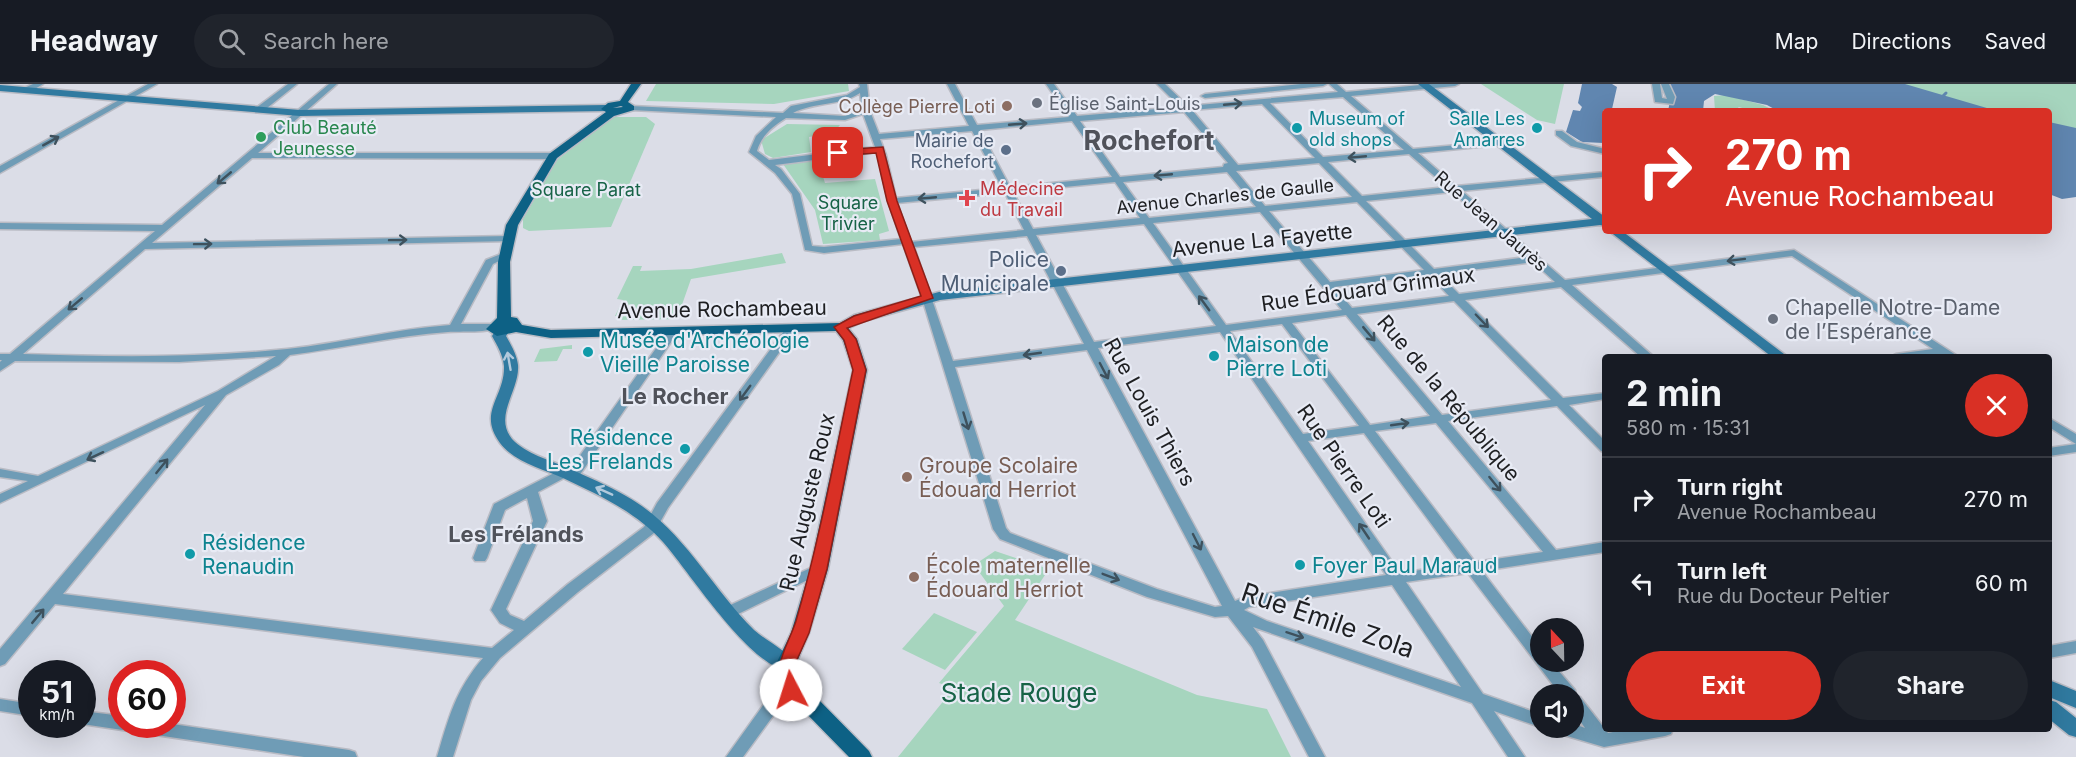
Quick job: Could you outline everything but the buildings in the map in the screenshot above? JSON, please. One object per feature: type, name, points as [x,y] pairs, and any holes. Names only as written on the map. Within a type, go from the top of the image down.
[{"type":"main road","points":[[0,88],[300,113],[609,110],[627,105],[636,84]]},
{"type":"main road","points":[[1425,85],[1602,221]]},
{"type":"main road","points":[[609,110],[553,156],[512,225],[504,262],[505,326],[499,336],[508,352],[512,367],[496,417],[499,429],[517,450],[613,495],[653,522],[729,612],[769,654],[786,664],[791,690],[811,705],[862,757]]},
{"type":"main road","name":"Avenue La Fayette","points":[[927,298],[1602,222]]},
{"type":"main road","points":[[1619,234],[1777,354]]},
{"type":"main road","name":"Avenue Rochambeau","points":[[505,326],[551,334],[840,327],[859,318],[927,298]]},
{"type":"main road","name":"Rue Auguste Roux","points":[[786,664],[800,633],[819,569],[860,370],[850,339],[840,327]]},
{"type":"main road","points":[[2052,689],[2076,700]]},
{"type":"main road","points":[[2052,710],[2076,729]]},
{"type":"street","points":[[27,90],[39,84]]},
{"type":"street","points":[[0,170],[153,84]]},
{"type":"street","points":[[259,110],[293,84]]},
{"type":"street","points":[[0,368],[6,357],[166,228],[333,84]]},
{"type":"street","name":"Rue Louis Thiers","points":[[951,84],[1232,610],[1258,644],[1317,757]]},
{"type":"street","name":"Rue Pierre Loti","points":[[1050,84],[1300,438],[1517,757]]},
{"type":"street","name":"Rue de la République","points":[[1161,84],[1234,165],[1227,166],[1265,208],[1553,555]]},
{"type":"street","points":[[1205,96],[1323,84]]},
{"type":"street","name":"Rue Jean Jaurès","points":[[1333,84],[1645,354]]},
{"type":"street","points":[[876,137],[1455,84]]},
{"type":"street","points":[[1656,84],[1658,100],[1670,102],[1671,97],[1665,84]]},
{"type":"street","points":[[751,112],[800,107],[849,97],[863,86]]},
{"type":"street","points":[[863,86],[866,111],[880,149],[892,201],[948,365]]},
{"type":"street","points":[[849,97],[860,103],[866,111]]},
{"type":"street","points":[[849,97],[856,118]]},
{"type":"street","points":[[1263,101],[1602,445]]},
{"type":"street","points":[[627,105],[856,118],[871,124]]},
{"type":"street","points":[[800,107],[785,114],[765,130],[754,144],[753,152],[768,163],[880,149]]},
{"type":"street","points":[[856,118],[866,111]]},
{"type":"street","points":[[751,112],[774,123]]},
{"type":"street","points":[[1558,133],[1574,144],[1602,151]]},
{"type":"street","points":[[892,201],[1499,143]]},
{"type":"street","points":[[251,155],[553,156]]},
{"type":"street","name":"Avenue Charles de Gaulle","points":[[768,163],[796,195],[808,248],[825,250],[1030,232],[1602,174]]},
{"type":"street","points":[[0,226],[166,228]]},
{"type":"street","points":[[144,246],[508,239]]},
{"type":"street","name":"Rue Édouard Grimaux","points":[[948,365],[1794,253],[1948,354]]},
{"type":"street","points":[[454,326],[489,262],[506,255]]},
{"type":"street","points":[[1328,285],[1535,259]]},
{"type":"street","points":[[1285,320],[1530,645]]},
{"type":"street","points":[[6,357],[186,357],[287,352],[454,326],[505,326]]},
{"type":"street","points":[[445,757],[463,699],[476,677],[495,654],[524,628],[649,530],[791,328]]},
{"type":"street","points":[[480,558],[499,507],[531,490],[568,475],[674,332]]},
{"type":"street","points":[[0,499],[222,393],[275,363],[287,352]]},
{"type":"street","name":"Rue Émile Zola","points":[[948,365],[1000,529],[1005,536],[1152,593],[1215,612],[1232,610],[1262,625],[1530,717]]},
{"type":"street","points":[[0,660],[222,393]]},
{"type":"street","points":[[1300,438],[1602,396]]},
{"type":"street","points":[[2052,424],[2076,440]]},
{"type":"street","points":[[2052,452],[2076,448]]},
{"type":"street","points":[[0,473],[31,477],[38,481]]},
{"type":"street","points":[[524,628],[505,619],[498,610],[540,521],[531,490]]},
{"type":"street","points":[[1232,610],[1245,602],[1602,547]]},
{"type":"street","points":[[729,612],[819,569]]},
{"type":"street","points":[[52,598],[495,654]]},
{"type":"street","points":[[2052,651],[2076,647]]},
{"type":"street","points":[[1551,672],[1561,684]]},
{"type":"street","points":[[734,757],[775,701],[791,690]]},
{"type":"street","points":[[0,705],[18,708]]},
{"type":"street","points":[[1584,714],[1604,741]]},
{"type":"street","points":[[186,732],[349,757]]},
{"type":"street","points":[[1584,735],[1604,741],[1650,732]]},
{"type":"green space","points":[[656,84],[848,84],[849,91],[774,104],[646,101]]},
{"type":"green space","points":[[1481,84],[1564,84],[1555,124],[1537,120]]},
{"type":"green space","points":[[1875,84],[2076,84],[2076,136],[2052,131],[2052,108],[1948,108]]},
{"type":"green space","points":[[1726,95],[1769,108],[1715,108],[1714,96]]},
{"type":"green space","name":"Square Parat","points":[[613,117],[646,117],[655,124],[611,227],[529,231],[523,228],[523,219],[557,160]]},
{"type":"green space","points":[[787,124],[840,125],[834,132],[809,137],[811,152],[773,158],[765,154],[761,140]]},
{"type":"green space","name":"Square Trivier","points":[[817,158],[825,183],[875,179],[889,231],[879,234],[880,240],[823,244],[815,210],[783,164]]},
{"type":"green space","points":[[782,253],[786,263],[691,279],[677,319],[616,320],[617,316],[615,316],[623,300],[617,299],[633,266],[642,266],[640,271],[691,269]]},
{"type":"green space","points":[[572,345],[572,349],[563,349],[557,361],[534,362],[540,349]]},
{"type":"green space","name":"Stade Rouge","points":[[995,551],[1049,569],[1015,620],[1197,695],[1267,709],[1291,757],[898,757],[954,688],[939,683],[1004,606],[974,565]]},
{"type":"green space","points":[[934,613],[977,632],[945,670],[902,649]]},
{"type":"water","points":[[1582,84],[1612,84],[1617,87],[1612,108],[1602,108],[1602,143],[1582,142],[1566,132],[1573,110],[1580,111],[1582,107],[1578,103]]},
{"type":"water","points":[[1665,84],[1905,84],[1987,108],[1772,108],[1715,94],[1704,101],[1703,108],[1669,108],[1670,101]]},
{"type":"water","points":[[2052,123],[2076,128],[2076,197],[2062,199],[2052,195]]},
{"type":"waterway","points":[[1943,96],[1946,93]]},
{"type":"place","name":"Église Saint-Louis","points":[[1037,103]]},
{"type":"place","name":"Collège Pierre Loti","points":[[1007,106]]},
{"type":"place","name":"Museum of old shops","points":[[1297,128]]},
{"type":"place","name":"Salle Les Amarres","points":[[1537,128]]},
{"type":"place","name":"Club Beauté Jeunesse","points":[[261,137]]},
{"type":"place","name":"Mairie de Rochefort","points":[[1006,150]]},
{"type":"place","name":"Médecine du Travail","points":[[967,198]]},
{"type":"place","name":"Police Municipale","points":[[1061,271]]},
{"type":"place","name":"Chapelle Notre-Dame de l’Espérance","points":[[1773,319]]},
{"type":"place","name":"Musée d'Archéologie Vieille Paroisse","points":[[588,352]]},
{"type":"place","name":"Maison de Pierre Loti","points":[[1214,356]]},
{"type":"place","name":"Résidence Les Frelands","points":[[685,449]]},
{"type":"place","name":"Groupe Scolaire Édouard Herriot","points":[[907,477]]},
{"type":"place","name":"Résidence Renaudin","points":[[190,554]]},
{"type":"place","name":"Foyer Paul Maraud","points":[[1300,565]]},
{"type":"place","name":"École maternelle Édouard Herriot","points":[[914,577]]},
{"type":"district","name":"Rochefort","points":[[1149,140]]},
{"type":"district","name":"Le Rocher","points":[[675,396]]},
{"type":"district","name":"Les Frélands","points":[[516,534]]},
{"type":"route","points":[[791,690],[786,664],[800,633],[819,569],[860,370],[850,339],[840,327],[859,318],[927,298],[892,201],[880,149],[838,153]]}]
